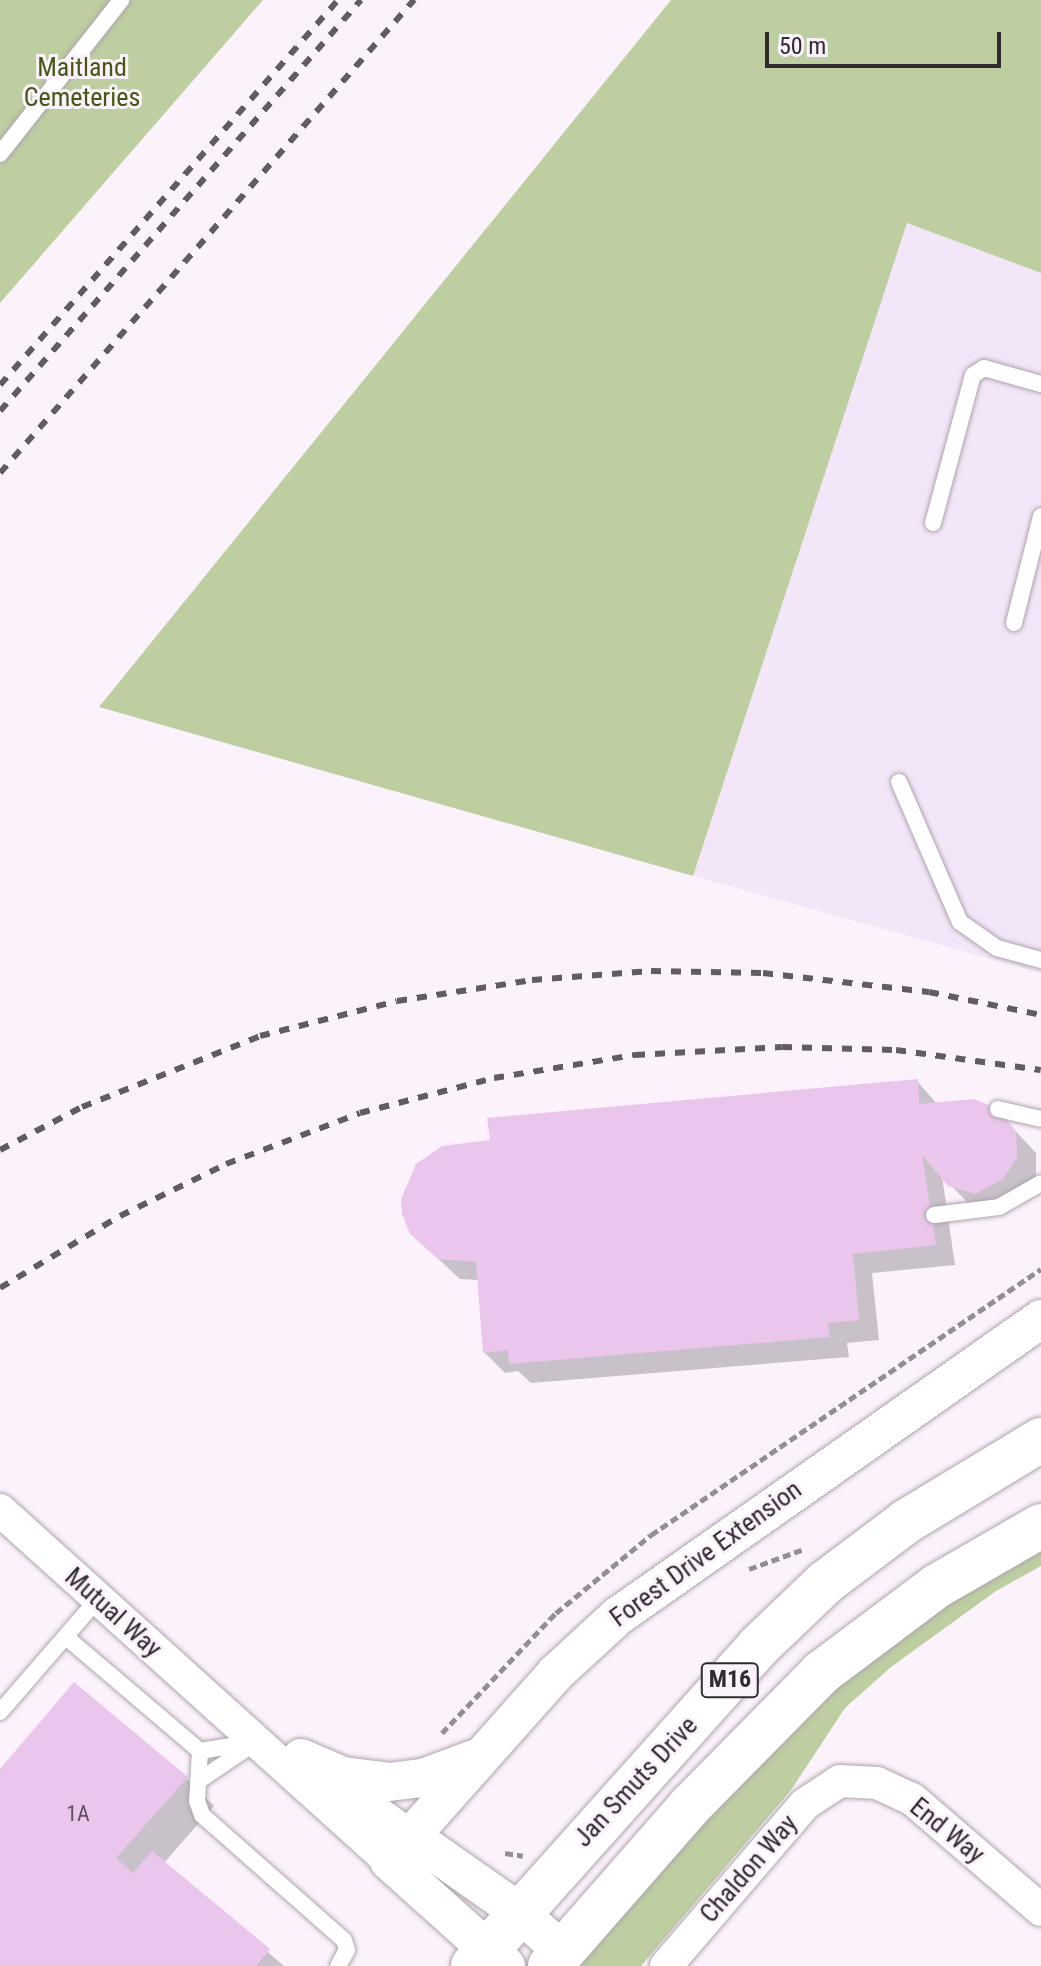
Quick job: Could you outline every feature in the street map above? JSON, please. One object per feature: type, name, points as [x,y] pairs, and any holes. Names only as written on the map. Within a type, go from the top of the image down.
[{"type":"main road","name":"Jan Smuts Drive","points":[[489,1960],[519,1912],[759,1646],[826,1582],[907,1521],[1041,1440]]},
{"type":"main road","name":"M16","points":[[557,1959],[699,1796],[821,1673],[937,1586],[1041,1526]]},
{"type":"street","name":"Forest Drive Extension","points":[[400,1848],[556,1673],[618,1616],[1041,1319]]},
{"type":"street","name":"Mutual Way","points":[[0,1510],[256,1742],[400,1848],[519,1912],[557,1959]]},
{"type":"street","name":"Mutual Way","points":[[226,1716],[301,1758],[400,1848],[489,1960]]},
{"type":"street","points":[[301,1758],[343,1776],[389,1782],[445,1772],[485,1753]]},
{"type":"street","name":"End Way","points":[[840,1781],[877,1783],[912,1799],[1041,1910]]},
{"type":"street","name":"Chaldon Way","points":[[666,1966],[805,1804],[840,1781]]},
{"type":"lane","points":[[0,154],[121,0]]},
{"type":"lane","points":[[933,523],[973,375],[984,368],[1041,384]]},
{"type":"lane","points":[[1014,623],[1041,516]]},
{"type":"lane","points":[[899,782],[960,922],[997,948],[1041,960]]},
{"type":"lane","points":[[998,1109],[1041,1119]]},
{"type":"lane","points":[[934,1215],[999,1207],[1041,1183]]},
{"type":"lane","points":[[0,1712],[98,1599]]},
{"type":"lane","points":[[66,1637],[200,1751],[256,1742]]},
{"type":"lane","points":[[200,1780],[256,1742]]},
{"type":"lane","points":[[200,1751],[197,1801],[202,1815],[344,1940],[347,1950],[338,1966]]},
{"type":"shaded area","points":[[907,223],[1041,273],[1041,973],[693,876]]},
{"type":"green space","name":"Maitland Cemeteries","points":[[0,0],[263,0],[0,303]]},
{"type":"green space","points":[[671,0],[1041,0],[1041,273],[907,223],[693,876],[99,707]]},
{"type":"green space","points":[[1041,1532],[1041,1566],[996,1591],[891,1667],[845,1708],[791,1790],[641,1966],[564,1966],[881,1637]]},
{"type":"building","points":[[918,1079],[919,1104],[974,1099],[998,1109],[1016,1131],[1017,1158],[1003,1179],[975,1194],[948,1186],[922,1155],[936,1245],[853,1254],[859,1320],[828,1323],[830,1337],[509,1364],[508,1350],[483,1353],[476,1262],[438,1259],[410,1234],[402,1214],[401,1199],[416,1164],[442,1146],[490,1140],[487,1118]]},
{"type":"building","points":[[74,1682],[188,1777],[116,1858],[133,1873],[152,1851],[270,1949],[256,1966],[0,1966],[0,1769]]},
{"type":"railway","points":[[0,385],[338,0]]},
{"type":"railway","points":[[0,411],[361,0]]},
{"type":"railway","points":[[0,473],[414,0]]},
{"type":"railway","points":[[0,1150],[82,1107],[260,1036],[397,1001],[532,980],[651,971],[763,973],[929,992],[1041,1015]]},
{"type":"railway","points":[[0,1288],[120,1216],[226,1164],[360,1113],[494,1078],[635,1055],[782,1047],[896,1050],[1041,1070]]}]
